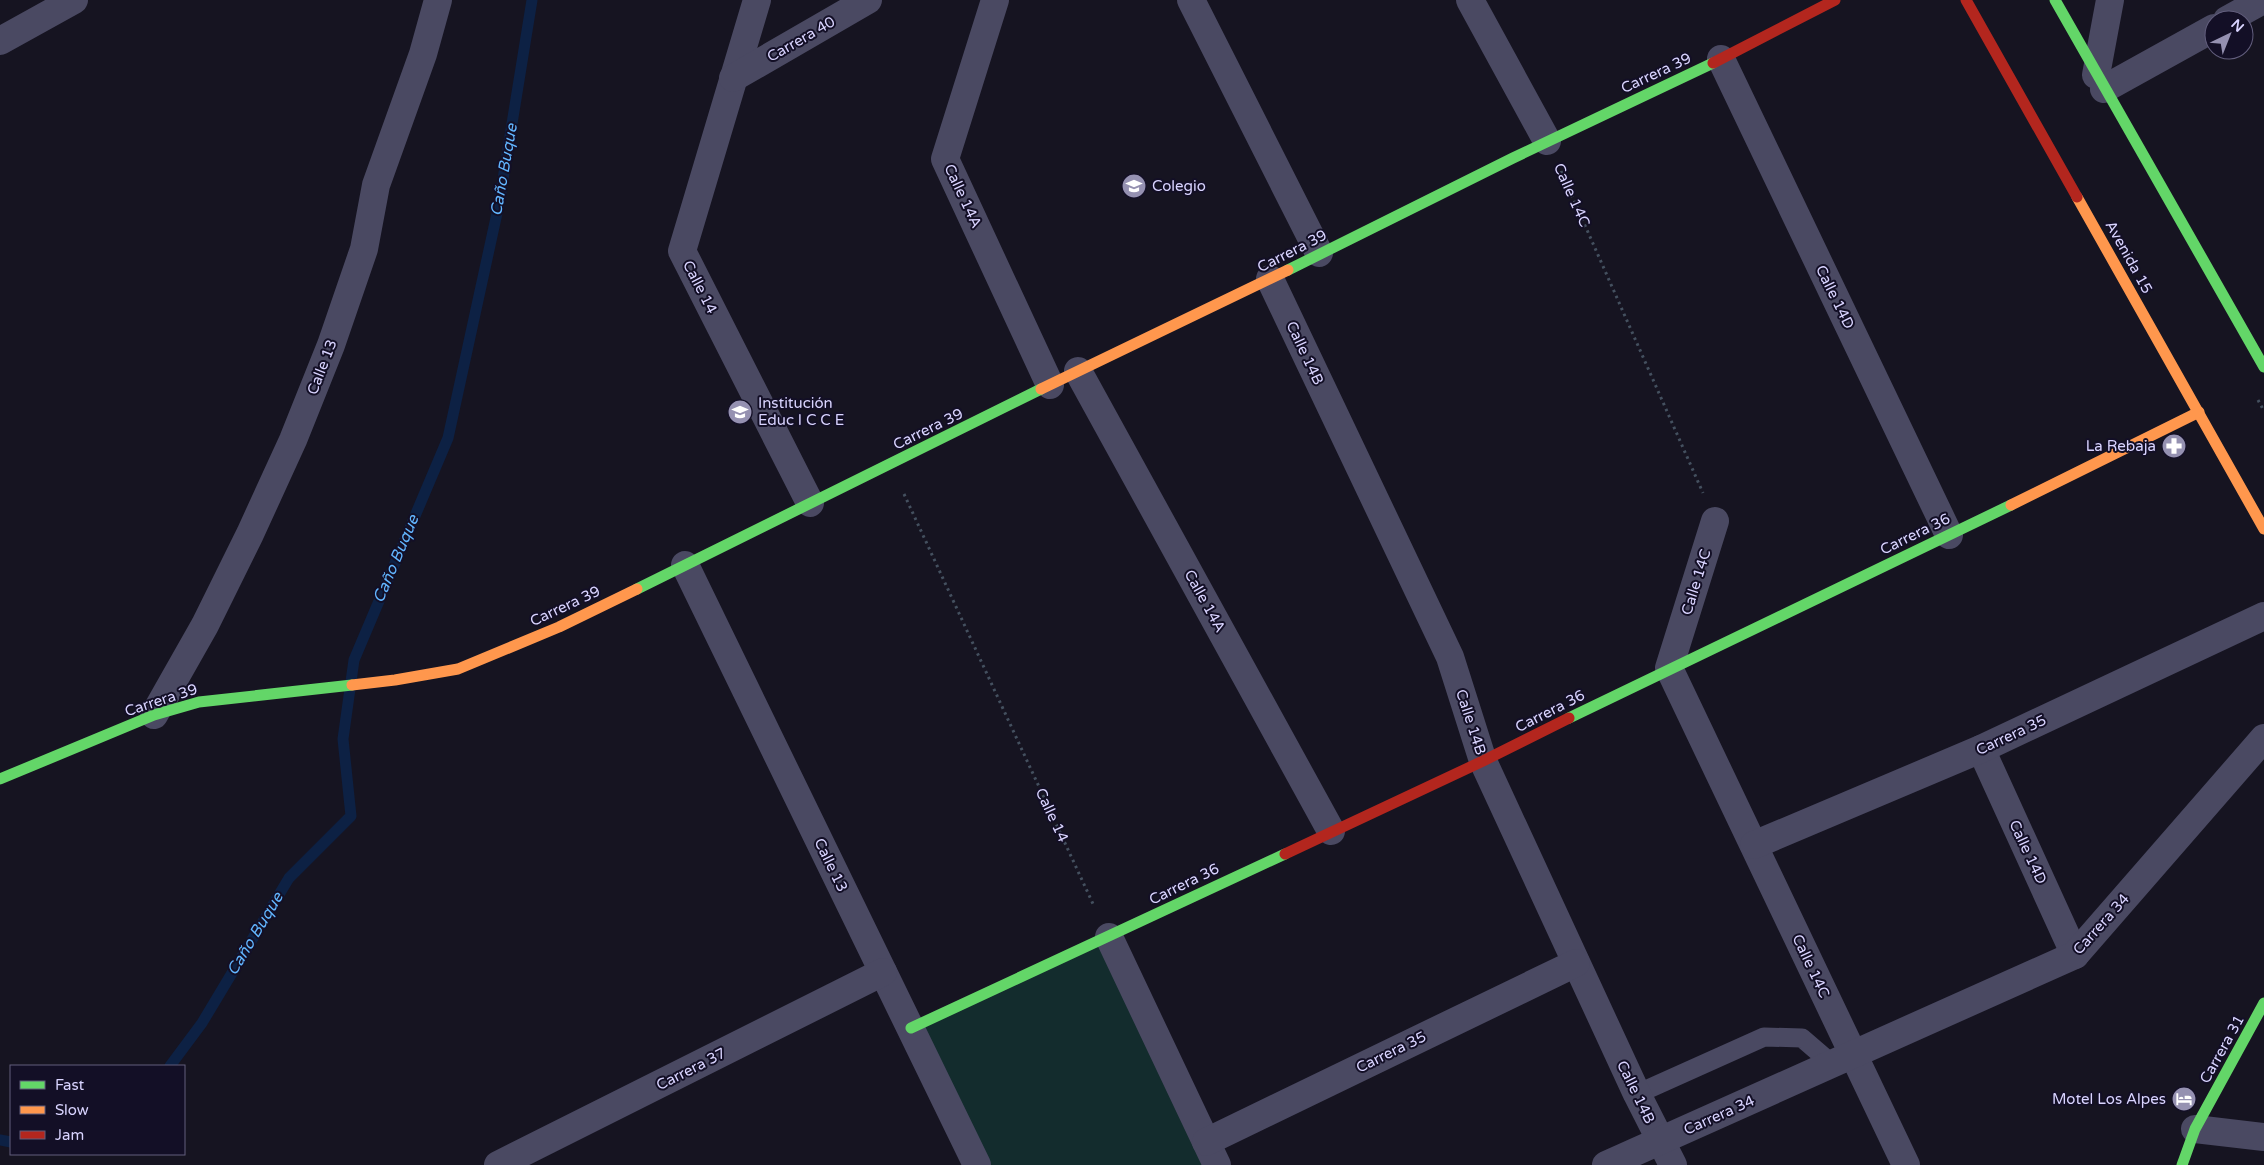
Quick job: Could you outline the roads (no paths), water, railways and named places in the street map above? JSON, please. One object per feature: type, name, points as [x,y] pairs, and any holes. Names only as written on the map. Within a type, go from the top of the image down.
[{"type":"street","points":[[0,41],[74,0]]},
{"type":"street","name":"Calle 13","points":[[154,715],[205,625],[250,534],[292,440],[331,345],[364,249],[376,185],[423,54],[438,0]]},
{"type":"street","name":"Calle 14","points":[[757,0],[682,251],[810,503]]},
{"type":"street","name":"Carrera 40","points":[[733,78],[868,0]]},
{"type":"street","name":"Calle 14A","points":[[995,0],[945,159],[1050,385]]},
{"type":"street","points":[[1191,0],[1319,253]]},
{"type":"street","points":[[1470,0],[1548,141]]},
{"type":"street","name":"Carrera 39","points":[[0,779],[154,715],[199,702],[395,680],[458,669],[560,627],[1835,0]]},
{"type":"street","name":"Avenida 15","points":[[1966,0],[2264,529]]},
{"type":"street","points":[[2055,0],[2264,367]]},
{"type":"street","points":[[2100,82],[2110,0]]},
{"type":"street","points":[[2245,10],[2263,0]]},
{"type":"street","points":[[2100,82],[2204,33]]},
{"type":"street","name":"Calle 14D","points":[[1720,58],[1949,535]]},
{"type":"street","name":"Calle 14B","points":[[1270,279],[1450,657],[1483,761],[1637,1094],[1673,1165]]},
{"type":"street","name":"Calle 14A","points":[[1078,371],[1331,831]]},
{"type":"street","name":"Carrera 36","points":[[911,1028],[1483,761],[1669,668],[1949,535],[2199,412]]},
{"type":"street","name":"Calle 14C","points":[[1715,521],[1669,668],[1754,845],[1842,1059],[1906,1165]]},
{"type":"street","name":"Calle 13","points":[[685,565],[978,1165]]},
{"type":"street","name":"Carrera 35","points":[[1754,845],[1981,749],[2264,616]]},
{"type":"street","name":"Carrera 34","points":[[1606,1165],[2075,956],[2264,738]]},
{"type":"street","name":"Calle 14D","points":[[1981,749],[2075,956]]},
{"type":"street","points":[[1109,937],[1212,1154]]},
{"type":"street","name":"Carrera 35","points":[[1212,1154],[1576,963]]},
{"type":"street","name":"Carrera 37","points":[[498,1165],[883,972]]},
{"type":"street","name":"Carrera 31","points":[[2182,1165],[2195,1129],[2264,1003]]},
{"type":"street","points":[[2195,1129],[2264,1137]]},
{"type":"lane","points":[[1637,1094],[1764,1037],[1802,1038],[1842,1059]]},
{"type":"waterway","name":"Caño Buque","points":[[171,1065],[202,1023],[289,878],[351,816],[343,739],[354,660],[448,438],[499,204],[532,0]]},
{"type":"waterway","name":"Caño Buque","points":[[0,1140],[10,1142]]},
{"type":"place","name":"Colegio","points":[[1134,186]]},
{"type":"place","name":"Institución Educ I C C E","points":[[740,412]]},
{"type":"place","name":"La Rebaja","points":[[2174,446]]},
{"type":"place","name":"Motel Los Alpes","points":[[2184,1099]]}]
